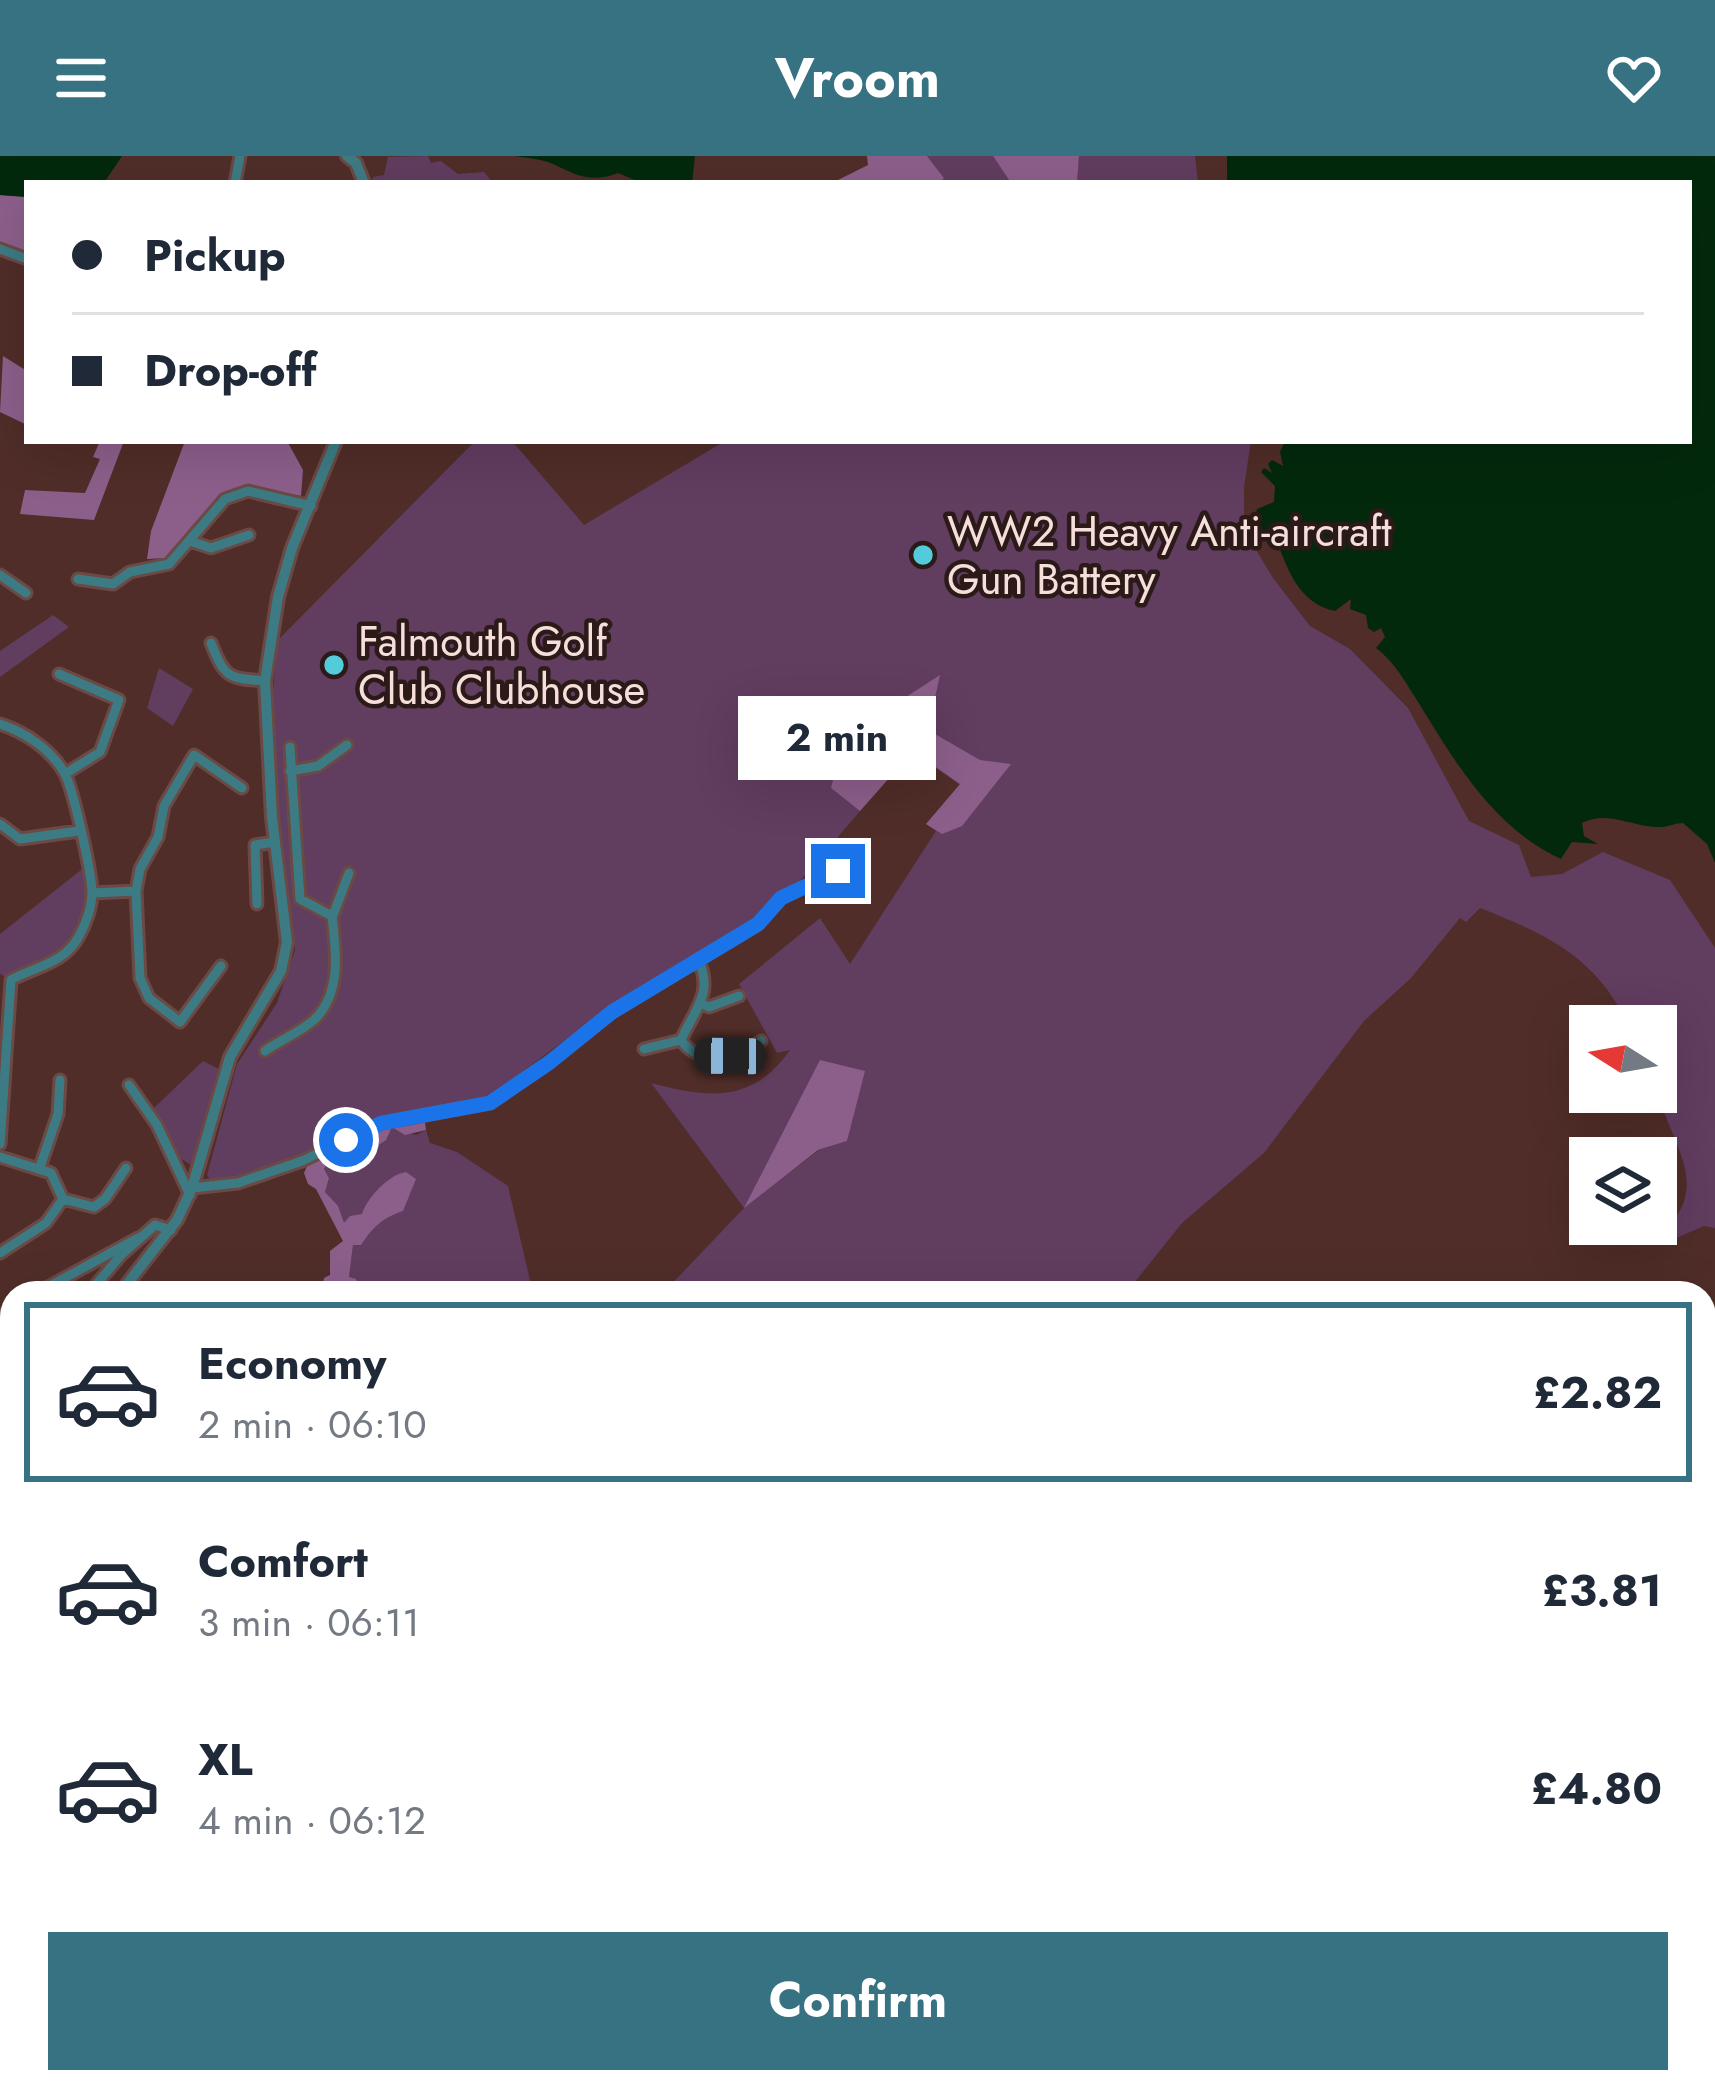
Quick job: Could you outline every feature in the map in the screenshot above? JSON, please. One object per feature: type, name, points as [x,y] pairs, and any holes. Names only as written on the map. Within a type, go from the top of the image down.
[{"type":"street","points":[[130,1281],[171,1230],[191,1191],[230,1057],[281,971],[286,942],[274,842],[265,681],[278,597],[292,548],[335,444]]},
{"type":"street","points":[[78,579],[113,584],[130,572],[170,564],[225,499],[248,491],[310,506]]},
{"type":"street","points":[[190,541],[211,548],[249,536]]},
{"type":"street","points":[[0,575],[26,592]]},
{"type":"street","points":[[211,644],[221,669],[232,678],[265,681]]},
{"type":"street","points":[[59,674],[119,700],[100,752],[65,774]]},
{"type":"street","points":[[0,724],[42,747],[65,774],[92,893],[73,945],[50,965],[11,980],[0,974]]},
{"type":"street","points":[[290,771],[318,766],[347,745]]},
{"type":"street","points":[[290,747],[300,899],[324,909],[332,918]]},
{"type":"street","points":[[221,966],[180,1022],[149,998],[140,978],[136,891],[140,868],[158,837],[164,806],[194,755],[242,788]]},
{"type":"street","points":[[0,824],[20,838],[79,831]]},
{"type":"street","points":[[256,904],[255,845],[274,842]]},
{"type":"street","points":[[191,1191],[238,1184],[302,1161],[382,1123],[490,1103],[612,1012],[758,924],[781,898],[838,871]]},
{"type":"street","points":[[265,1051],[314,1019],[324,1006],[335,969],[332,918],[350,874]]},
{"type":"street","points":[[92,893],[136,891]]},
{"type":"street","points":[[681,1040],[700,1003],[706,977],[698,959]]},
{"type":"street","points":[[0,1144],[11,980]]},
{"type":"street","points":[[700,1003],[709,1007],[739,996]]},
{"type":"street","points":[[681,1040],[686,1049],[706,1056],[730,1056],[760,1041]]},
{"type":"street","points":[[644,1048],[681,1040]]},
{"type":"street","points":[[40,1167],[58,1114],[60,1080]]},
{"type":"street","points":[[129,1085],[157,1125],[191,1191]]},
{"type":"street","points":[[0,1157],[51,1173],[63,1199]]},
{"type":"street","points":[[63,1199],[94,1207],[126,1168]]},
{"type":"street","points":[[0,1253],[46,1223],[63,1199]]},
{"type":"street","points":[[59,1281],[155,1225],[171,1230]]},
{"type":"street","points":[[100,1281],[138,1238]]},
{"type":"shaded area","points":[[0,156],[122,156],[106,180],[24,180],[24,197],[0,195]]},
{"type":"shaded area","points":[[428,156],[431,163],[441,161],[458,174],[484,172],[490,180],[372,180],[384,175],[388,157]]},
{"type":"shaded area","points":[[515,156],[695,156],[692,180],[635,180],[618,173],[585,177]]},
{"type":"shaded area","points":[[867,156],[927,156],[944,178],[838,180],[868,165]]},
{"type":"shaded area","points":[[927,156],[993,156],[1009,180],[942,180]]},
{"type":"shaded area","points":[[993,156],[1079,156],[1077,180],[1009,180]]},
{"type":"shaded area","points":[[1079,156],[1195,156],[1198,180],[1077,180]]},
{"type":"shaded area","points":[[1227,156],[1715,156],[1715,863],[1707,844],[1683,823],[1653,827],[1592,819],[1582,823],[1584,836],[1598,844],[1572,842],[1561,859],[1537,846],[1495,810],[1460,767],[1398,671],[1376,648],[1385,637],[1381,628],[1374,632],[1368,628],[1366,615],[1350,609],[1351,599],[1335,611],[1311,600],[1295,582],[1274,534],[1253,524],[1257,509],[1274,502],[1275,486],[1261,472],[1264,468],[1272,473],[1268,464],[1272,460],[1283,466],[1284,444],[1692,444],[1692,180],[1227,180]]},
{"type":"shaded area","points":[[0,195],[24,197],[24,258],[0,249]]},
{"type":"shaded area","points":[[3,356],[24,369],[24,424],[0,412]]},
{"type":"shaded area","points":[[99,444],[123,444],[94,520],[20,514],[25,490],[85,493],[100,459],[93,457]]},
{"type":"shaded area","points":[[184,444],[289,444],[303,470],[301,496],[252,490],[222,498],[166,558],[147,559],[151,531]]},
{"type":"shaded area","points":[[472,444],[515,444],[584,525],[720,444],[1251,444],[1244,530],[1310,626],[1350,649],[1408,708],[1469,821],[1519,845],[1531,877],[1562,874],[1603,852],[1670,880],[1715,948],[1715,1228],[1704,1226],[1677,1238],[1686,1178],[1677,1137],[1665,1113],[1677,1113],[1677,1005],[1618,1005],[1568,951],[1480,908],[1466,922],[1460,918],[1411,978],[1364,1021],[1264,1153],[1182,1223],[1136,1281],[674,1281],[744,1208],[651,1083],[710,1093],[745,1088],[775,1068],[790,1050],[777,1053],[739,984],[820,918],[850,964],[936,831],[926,824],[960,785],[912,751],[799,882],[776,894],[754,920],[619,1000],[488,1097],[381,1118],[301,1156],[233,1179],[211,1181],[207,1175],[237,1064],[277,1003],[295,950],[276,787],[273,693],[277,641]],"holes":[[[864,1071],[847,1141],[819,1150],[747,1205]]]},
{"type":"shaded area","points":[[53,615],[69,627],[0,677],[0,651]]},
{"type":"shaded area","points":[[159,668],[193,689],[173,726],[147,708]]},
{"type":"shaded area","points":[[940,675],[928,730],[980,760],[1011,764],[962,826],[942,834],[926,824],[960,784],[913,751],[860,811],[831,788],[844,737]]},
{"type":"shaded area","points":[[86,866],[92,893],[73,945],[11,980],[0,974],[0,934]]},
{"type":"shaded area","points":[[820,1060],[865,1071],[847,1141],[818,1150],[744,1208]]},
{"type":"shaded area","points":[[203,1061],[219,1069],[191,1165],[180,1158],[154,1108]]},
{"type":"shaded area","points":[[424,1115],[426,1130],[405,1135],[392,1127],[386,1140],[371,1150],[349,1149],[343,1160],[329,1160],[324,1169],[329,1178],[325,1192],[338,1206],[344,1223],[362,1214],[374,1194],[393,1177],[406,1172],[416,1179],[403,1211],[379,1224],[361,1245],[353,1245],[349,1277],[357,1281],[323,1281],[330,1275],[330,1251],[343,1241],[304,1173],[311,1157],[381,1123]]},
{"type":"shaded area","points":[[392,1127],[416,1135],[426,1130],[430,1143],[457,1152],[508,1186],[530,1281],[354,1281],[349,1277],[353,1244],[361,1244],[373,1226],[388,1216],[392,1180],[362,1215],[344,1224],[325,1191],[329,1178],[324,1169],[340,1153],[367,1148]]},
{"type":"place","name":"WW2 Heavy Anti-aircraft Gun Battery","points":[[923,555]]},
{"type":"place","name":"Falmouth Golf Club Clubhouse","points":[[334,665]]},
{"type":"route","points":[[346,1140],[382,1123],[490,1103],[612,1012],[758,924],[781,898],[838,871]]}]
